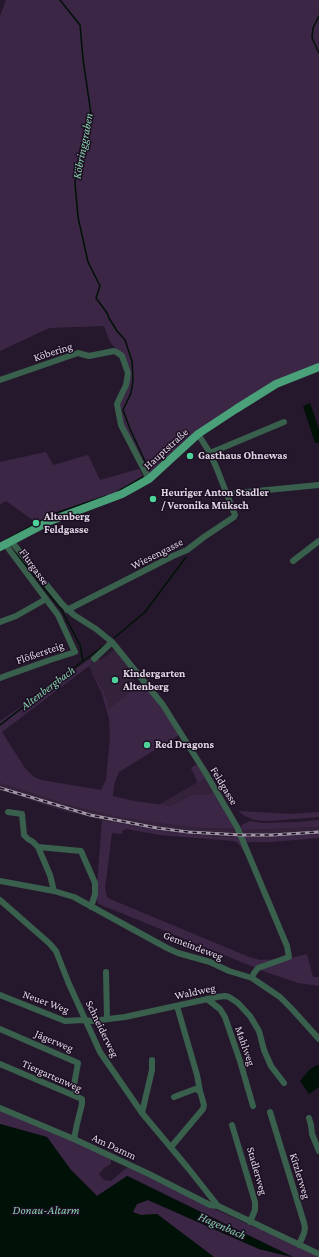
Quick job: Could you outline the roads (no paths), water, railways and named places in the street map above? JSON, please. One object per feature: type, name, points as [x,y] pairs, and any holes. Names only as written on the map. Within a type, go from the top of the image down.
[{"type":"main road","name":"Hauptstraße","points":[[5,544],[50,521],[122,494],[149,479],[198,434],[276,384],[319,367]]},
{"type":"street","name":"Köbering","points":[[0,380],[78,353],[89,356],[114,351],[118,352],[122,356],[128,373],[124,391],[117,404],[121,425],[149,479]]},
{"type":"street","points":[[210,454],[284,422]]},
{"type":"street","name":"Wiesengasse","points":[[67,610],[187,550],[234,517],[235,515],[210,454],[198,434]]},
{"type":"street","points":[[226,494],[319,485]]},
{"type":"street","points":[[293,561],[319,541]]},
{"type":"street","name":"Flurgasse","points":[[0,622],[16,616],[46,599],[5,544]]},
{"type":"street","name":"Feldgasse","points":[[5,544],[67,610],[96,629],[112,642],[162,704],[205,772],[237,827],[286,946],[289,957],[258,968],[252,978]]},
{"type":"street","name":"Flößersteig","points":[[0,678],[75,652],[58,615],[46,599]]},
{"type":"street","points":[[94,659],[112,642]]},
{"type":"street","points":[[8,812],[22,814],[24,835],[38,847],[50,875],[54,891]]},
{"type":"street","points":[[38,847],[81,851],[95,883],[95,894],[92,907]]},
{"type":"street","name":"Gemeindeweg","points":[[0,881],[54,891],[74,897],[167,948],[178,953],[210,962],[228,971],[252,978],[280,997],[319,1039]]},
{"type":"street","name":"Schneiderweg","points":[[0,900],[49,943],[56,951],[69,984],[100,1052],[142,1113],[218,1206]]},
{"type":"street","points":[[106,972],[107,1018]]},
{"type":"street","name":"Neuer Weg","points":[[0,995],[65,1021],[86,1021]]},
{"type":"street","name":"Waldweg","points":[[86,1021],[126,1017],[217,996],[225,996],[233,999],[250,1016],[256,1026],[271,1066],[284,1083]]},
{"type":"street","name":"Mahlweg","points":[[208,999],[220,1009],[225,1018],[240,1061],[253,1106]]},
{"type":"street","points":[[171,1147],[204,1109],[195,1068],[177,1006]]},
{"type":"street","name":"Jägerweg","points":[[0,1029],[76,1061],[78,1065],[74,1085],[77,1097]]},
{"type":"street","points":[[142,1113],[152,1070],[152,1060]]},
{"type":"street","name":"Tiergartenweg","points":[[0,1064],[82,1099],[74,1139]]},
{"type":"street","points":[[174,1097],[195,1089],[200,1091]]},
{"type":"street","name":"Am Damm","points":[[0,1108],[74,1139],[150,1174],[210,1205],[218,1206],[319,1254]]},
{"type":"street","name":"Kitzlerweg","points":[[270,1112],[304,1223],[304,1233],[299,1245]]},
{"type":"street","points":[[309,1118],[312,1134],[319,1151]]},
{"type":"street","name":"Stadlerweg","points":[[232,1125],[255,1202],[255,1210],[250,1222]]},
{"type":"water","points":[[310,403],[319,429],[319,443],[315,443],[303,406]]},
{"type":"water","points":[[317,1065],[319,1066],[319,1087],[309,1094],[300,1081],[309,1070]]},
{"type":"water","name":"Donau-Altarm","points":[[0,1124],[47,1137],[71,1170],[97,1196],[127,1176],[293,1257],[259,1249],[148,1200],[137,1204],[133,1212],[141,1215],[157,1214],[214,1257],[0,1257]]},
{"type":"waterway","name":"Köbringgraben","points":[[60,0],[80,25],[91,114],[80,150],[75,183],[78,217],[88,262],[100,286],[96,298],[107,313],[117,331],[125,340],[132,361],[133,380],[131,393],[123,410],[149,470]]},
{"type":"waterway","points":[[319,16],[313,28],[312,38],[319,53]]},
{"type":"waterway","name":"Köbringgraben","points":[[117,492],[143,477]]},
{"type":"waterway","name":"Köbringgraben","points":[[7,539],[56,513],[106,496]]},
{"type":"waterway","name":"Altenbergbach","points":[[0,725],[83,661],[80,645],[61,609],[14,551]]},
{"type":"waterway","points":[[114,638],[145,612],[186,557]]},
{"type":"waterway","points":[[83,661],[105,645]]},
{"type":"railway","points":[[0,788],[90,815],[157,828],[188,832],[241,835],[319,832]]},
{"type":"place","name":"Gasthaus Ohnewas","points":[[190,456]]},
{"type":"place","name":"Heuriger Anton Stadler / Veronika Müksch","points":[[153,499]]},
{"type":"place","name":"Altenberg Feldgasse","points":[[36,523]]},
{"type":"place","name":"Kindergarten Altenberg","points":[[115,680]]},
{"type":"place","name":"Red Dragons","points":[[147,745]]},
{"type":"water label","name":"Hagenbach","points":[[222,1226]]}]
